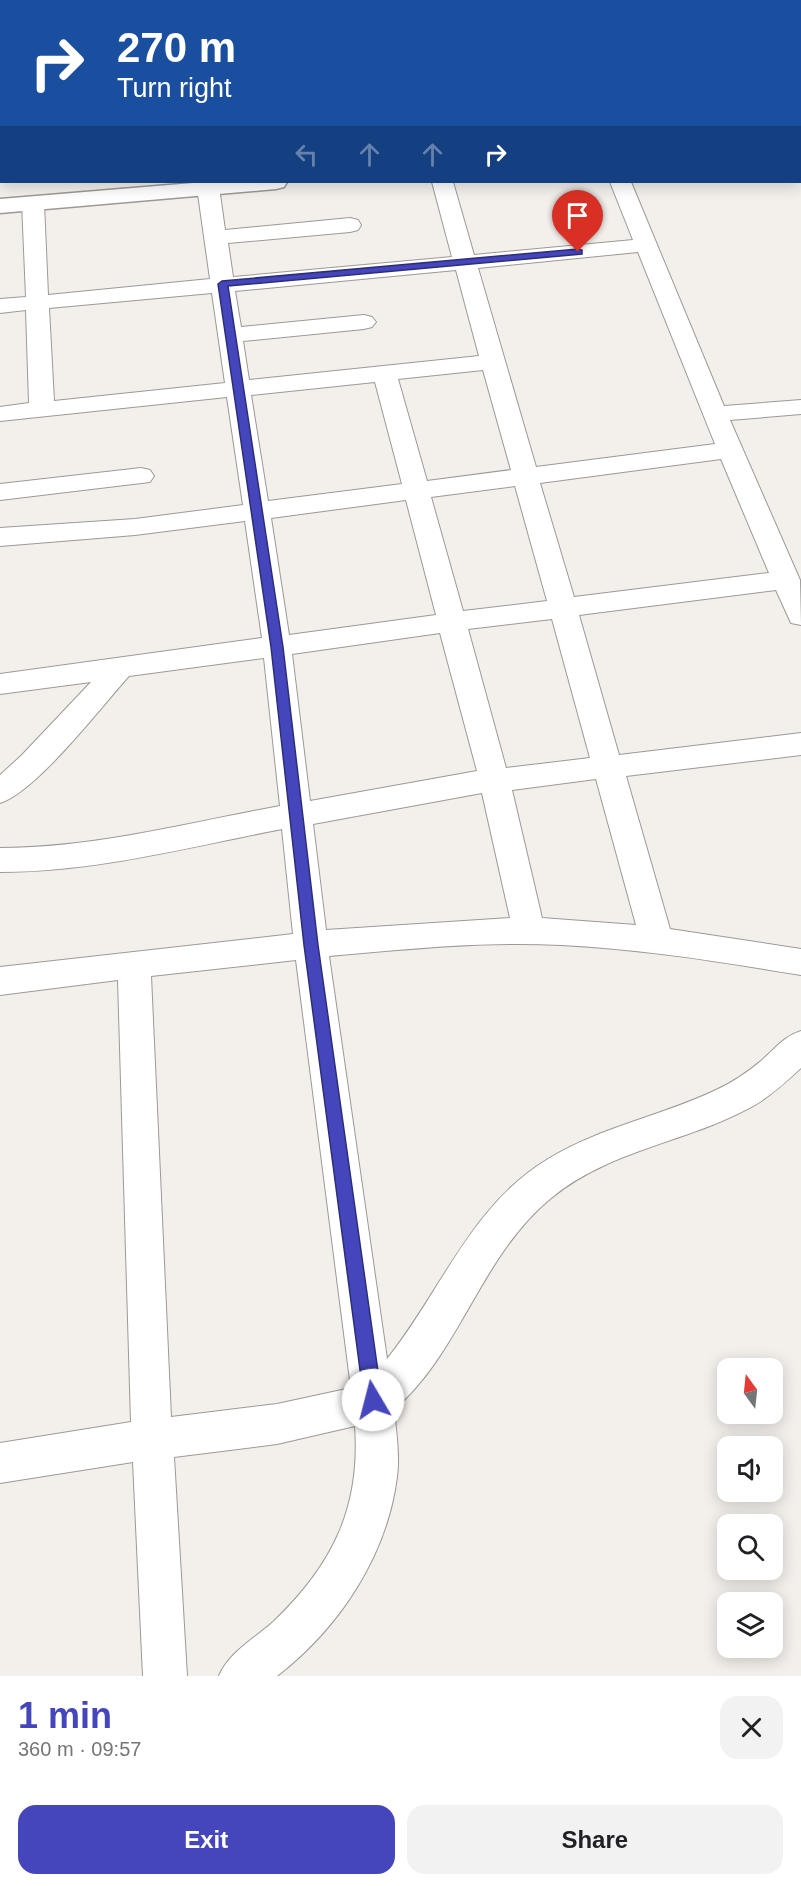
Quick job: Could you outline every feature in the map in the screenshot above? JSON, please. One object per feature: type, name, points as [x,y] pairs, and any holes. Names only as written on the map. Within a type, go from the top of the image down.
[{"type":"street","points":[[0,206],[262,183]]},
{"type":"street","points":[[442,183],[657,940]]},
{"type":"street","points":[[621,183],[715,414],[801,616]]},
{"type":"street","points":[[208,187],[277,647],[311,945],[373,1400],[376,1475],[369,1518],[345,1569],[309,1618],[273,1653],[241,1676]]},
{"type":"street","points":[[33,203],[42,410]]},
{"type":"street","points":[[215,238],[350,225]]},
{"type":"street","points":[[0,306],[647,245]]},
{"type":"street","points":[[230,335],[364,322]]},
{"type":"street","points":[[0,414],[238,391],[493,362]]},
{"type":"street","points":[[385,375],[494,779],[529,931]]},
{"type":"street","points":[[715,414],[801,407]]},
{"type":"street","points":[[0,537],[81,533],[730,450]]},
{"type":"street","points":[[0,492],[141,476]]},
{"type":"street","points":[[0,684],[452,622],[786,580]]},
{"type":"street","points":[[0,792],[32,764],[119,669]]},
{"type":"street","points":[[0,860],[39,860],[85,854],[494,779],[801,744]]},
{"type":"street","points":[[0,981],[389,937],[529,931],[657,940],[801,962]]},
{"type":"street","points":[[134,965],[152,1439],[165,1676]]},
{"type":"street","points":[[0,1463],[152,1439],[278,1425],[327,1414],[373,1400],[397,1379],[419,1350],[468,1268],[508,1214],[538,1185],[584,1158],[703,1113],[743,1094],[775,1071],[801,1045]]},
{"type":"route","points":[[373,1400],[311,945],[277,647],[222,284],[578,252]]}]
